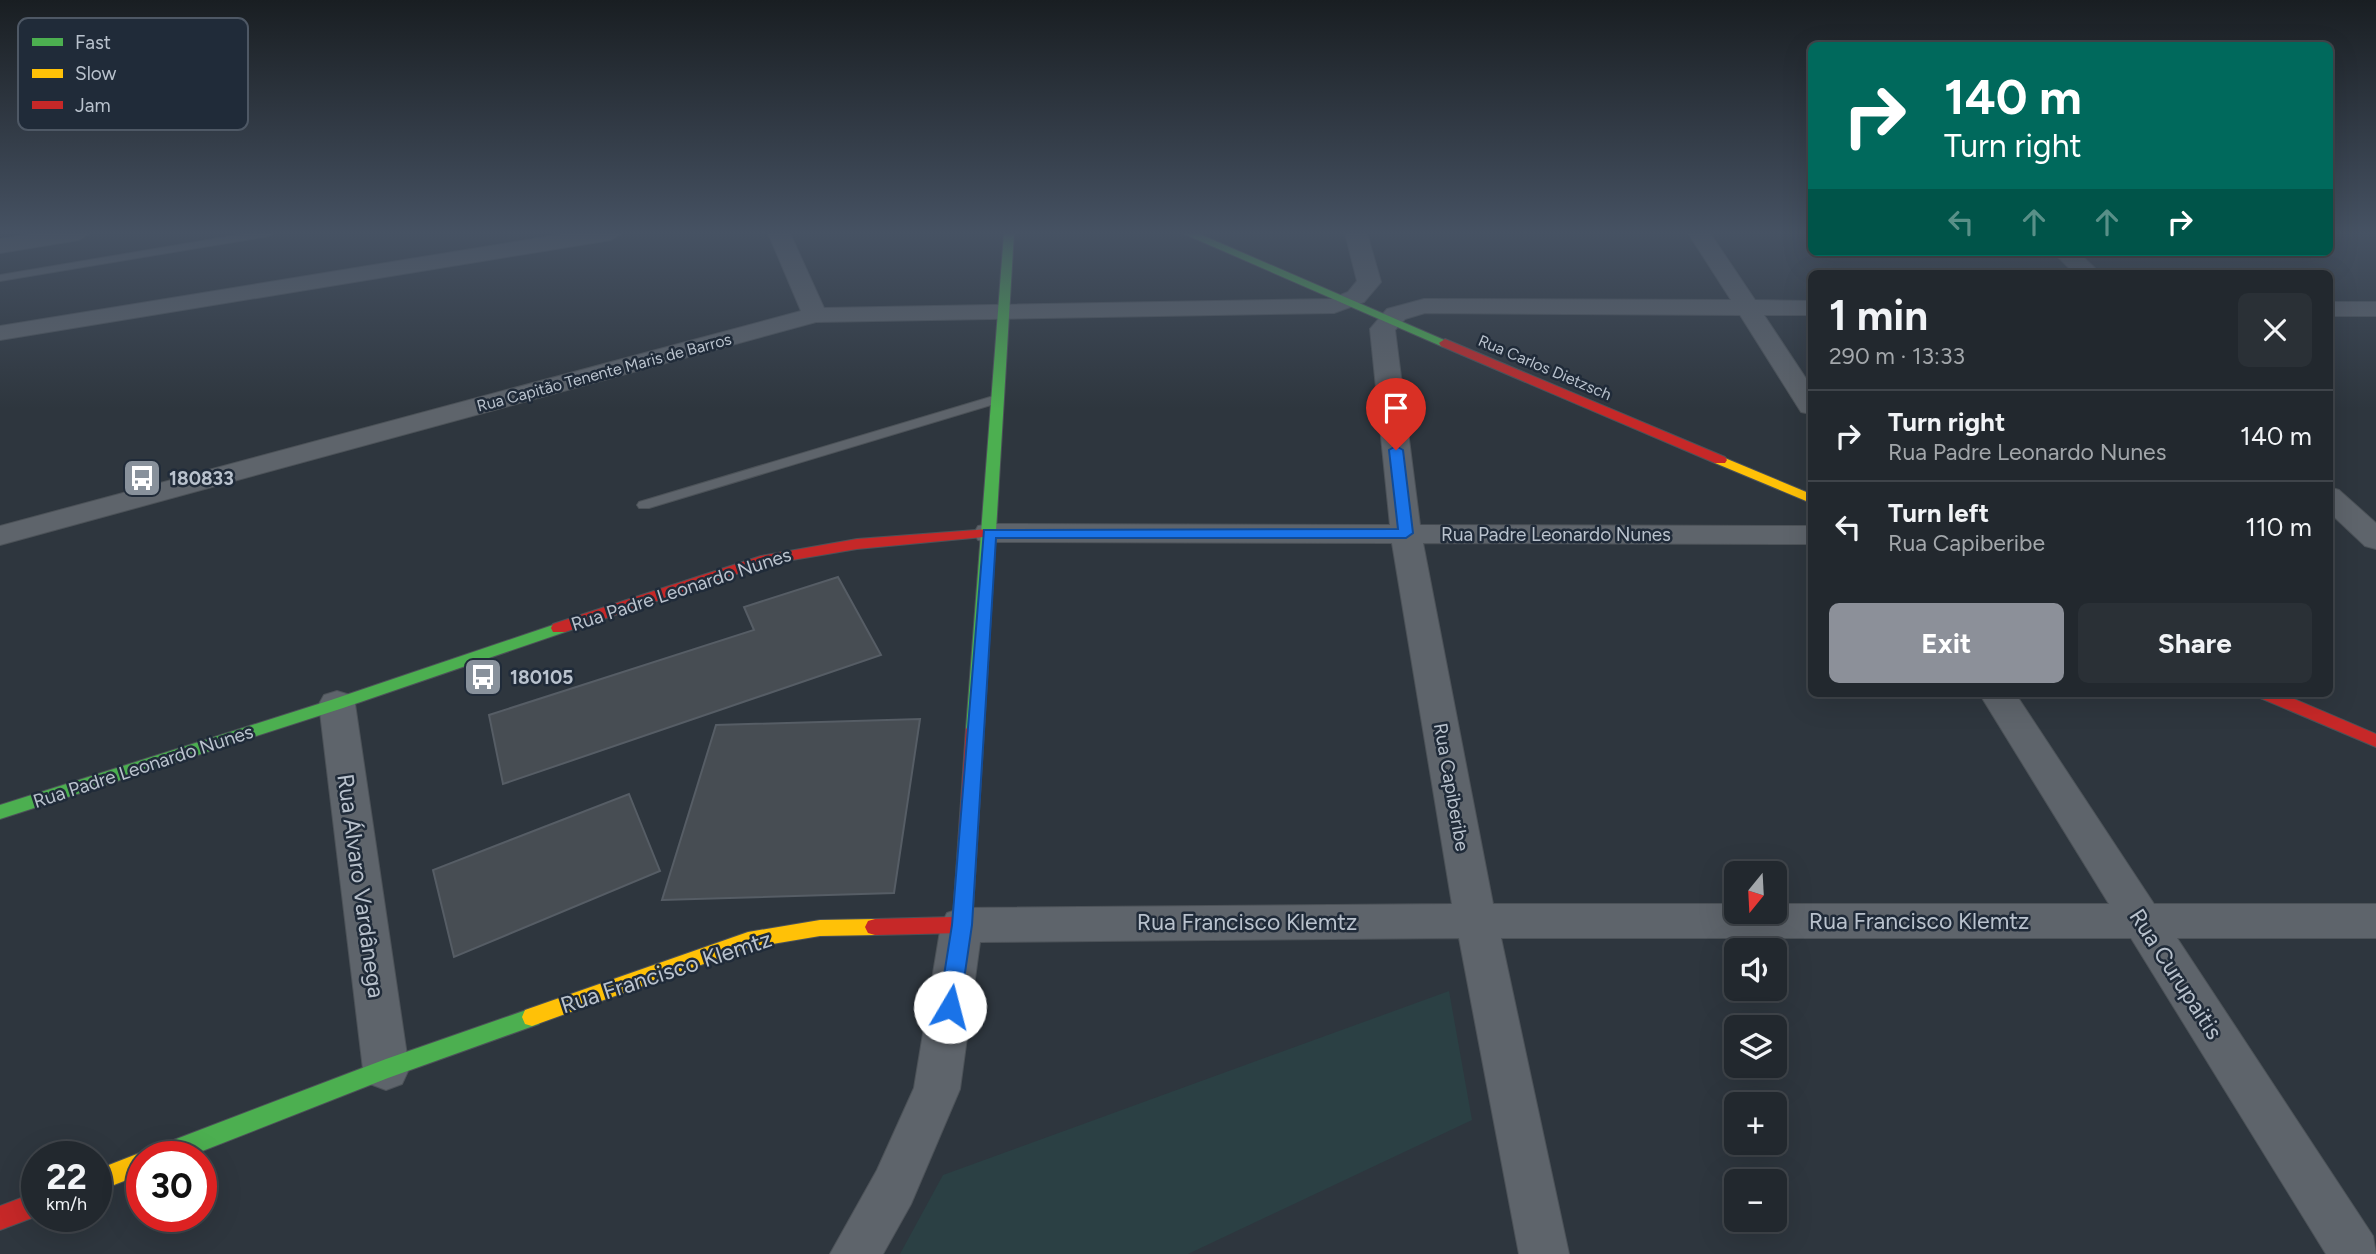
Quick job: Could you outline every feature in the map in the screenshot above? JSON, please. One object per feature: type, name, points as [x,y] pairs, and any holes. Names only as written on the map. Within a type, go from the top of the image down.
[{"type":"street","points":[[0,333],[253,292]]},
{"type":"street","points":[[805,292],[816,315]]},
{"type":"street","points":[[855,1254],[894,1187],[937,1089],[962,925],[1005,292]]},
{"type":"street","name":"Rua Carlos Dietzsch","points":[[1326,292],[1808,498]]},
{"type":"street","points":[[1348,301],[1362,292]]},
{"type":"street","points":[[1737,292],[1808,401]]},
{"type":"street","name":"Rua Capitão Tenente Maris de Barros","points":[[0,536],[816,315],[1318,309],[1348,301]]},
{"type":"street","points":[[1389,319],[1406,310],[1424,306],[1808,308]]},
{"type":"street","points":[[2333,309],[2376,309]]},
{"type":"street","name":"Rua Capiberibe","points":[[1389,319],[1381,334],[1406,533],[1476,920],[1544,1254]]},
{"type":"street","points":[[2333,499],[2372,532]]},
{"type":"street","points":[[2333,529],[2372,532]]},
{"type":"street","name":"Rua Padre Leonardo Nunes","points":[[0,812],[337,704],[728,570],[792,552],[893,538],[989,533],[1808,535]]},
{"type":"street","name":"Rua Curupaitis","points":[[2000,697],[2356,1254]]},
{"type":"street","points":[[2273,697],[2376,741]]},
{"type":"street","name":"Rua Álvaro Vardânega","points":[[337,704],[386,1069]]},
{"type":"street","name":"Rua Francisco Klemtz","points":[[199,1141],[386,1069],[748,940],[820,928],[1476,920],[2376,921]]},
{"type":"street","points":[[0,1218],[21,1210]]},
{"type":"lane","points":[[644,505],[997,399]]},
{"type":"green space","points":[[1449,991],[1472,1120],[1188,1254],[900,1254],[943,1175]]},
{"type":"building","points":[[838,577],[881,655],[503,784],[489,715],[754,630],[744,607]]},
{"type":"building","points":[[920,719],[894,893],[662,900],[716,725]]},
{"type":"building","points":[[629,794],[660,871],[454,957],[433,870]]},
{"type":"traffic: fast","points":[[975,729],[1005,292]]},
{"type":"traffic: fast","points":[[1324,292],[1445,343]]},
{"type":"traffic: fast","points":[[0,812],[337,704],[559,628]]},
{"type":"traffic: fast","points":[[199,1141],[386,1069],[532,1017]]},
{"type":"traffic: slow","points":[[1720,460],[1808,498]]},
{"type":"traffic: slow","points":[[532,1017],[748,940],[820,928],[875,927]]},
{"type":"traffic: slow","points":[[112,1175],[126,1169]]},
{"type":"traffic: jam","points":[[1445,343],[1720,460]]},
{"type":"traffic: jam","points":[[559,628],[761,561],[857,544],[989,533]]},
{"type":"traffic: jam","points":[[2273,697],[2376,741]]},
{"type":"traffic: jam","points":[[875,927],[962,925],[975,729]]},
{"type":"traffic: jam","points":[[0,1218],[21,1210]]},
{"type":"place","name":"180833","points":[[142,478]]},
{"type":"place","name":"180105","points":[[483,677]]},
{"type":"route","points":[[950,1007],[962,925],[989,533],[1406,533],[1396,450]]}]
